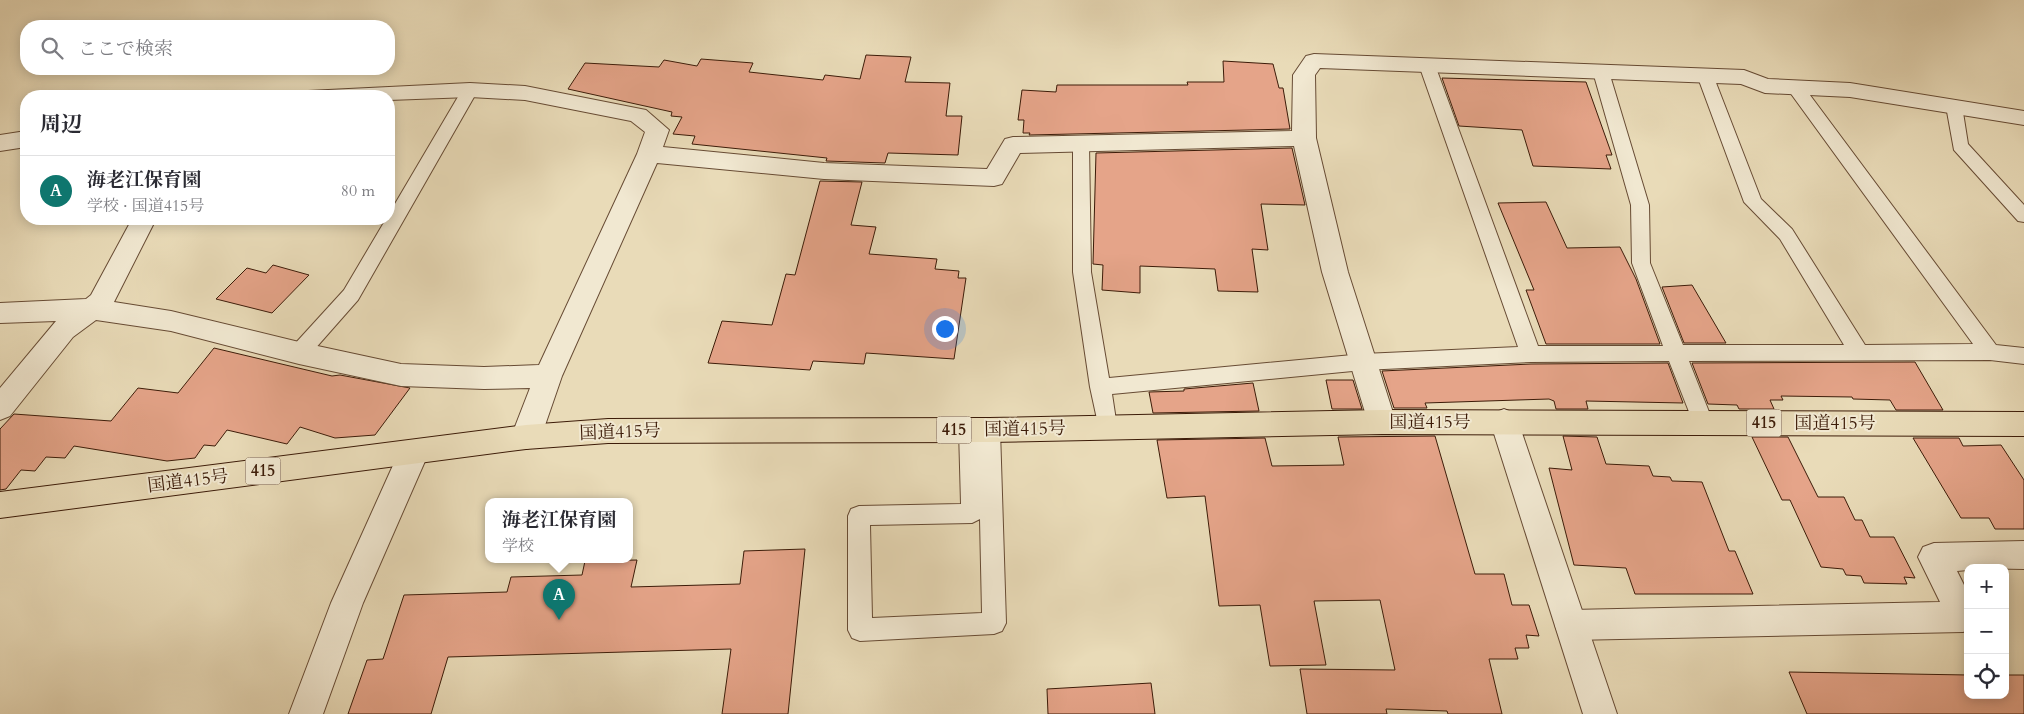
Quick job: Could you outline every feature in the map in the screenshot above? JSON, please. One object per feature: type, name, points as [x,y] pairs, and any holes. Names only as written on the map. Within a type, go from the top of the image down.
[{"type":"highway","name":"国道415号","points":[[0,506],[526,437],[608,431],[979,430],[1504,421],[2024,424]]},
{"type":"street","points":[[1382,422],[1335,272],[1304,138],[1304,75],[1314,62],[1744,77],[1765,86],[1850,90],[2024,118]]},
{"type":"street","points":[[395,93],[470,90],[525,93],[638,115],[657,130],[649,154],[548,376],[526,437]]},
{"type":"street","points":[[649,154],[824,171],[994,178],[1014,145],[1304,138]]},
{"type":"street","points":[[0,143],[20,140]]},
{"type":"street","points":[[0,408],[63,330],[101,302],[141,225]]},
{"type":"street","points":[[0,313],[90,309],[171,320],[299,353],[401,375],[484,378],[548,376]]},
{"type":"street","points":[[1504,421],[1600,714]]},
{"type":"street","points":[[306,714],[347,602],[414,452]]},
{"type":"street","points":[[1571,625],[1963,616],[1934,557],[2024,555]]},
{"type":"lane","points":[[1427,65],[1531,354]]},
{"type":"lane","points":[[1601,72],[1640,205],[1641,263],[1703,422]]},
{"type":"lane","points":[[1706,76],[1753,202],[1786,234],[1859,352]]},
{"type":"lane","points":[[1795,87],[1990,352]]},
{"type":"lane","points":[[395,219],[470,90]]},
{"type":"lane","points":[[1954,106],[1960,146],[2024,216]]},
{"type":"lane","points":[[1081,144],[1082,272],[1107,427]]},
{"type":"lane","points":[[299,353],[351,295],[392,225]]},
{"type":"lane","points":[[1100,387],[1363,362],[1531,354],[1990,352],[2024,356]]},
{"type":"lane","points":[[979,430],[994,623],[860,630],[859,516],[972,513],[979,430]]},
{"type":"building","points":[[866,55],[911,57],[905,82],[950,83],[946,116],[962,116],[958,155],[888,153],[885,163],[826,161],[827,158],[692,144],[695,136],[673,134],[682,117],[671,116],[672,112],[568,89],[585,63],[659,67],[664,60],[697,66],[701,59],[753,63],[749,72],[823,80],[825,75],[860,79]]},
{"type":"building","points":[[1223,61],[1273,64],[1279,88],[1283,88],[1290,129],[1029,135],[1030,133],[1023,133],[1024,120],[1018,120],[1022,90],[1056,92],[1057,85],[1188,85],[1187,82],[1224,82]]},
{"type":"building","points":[[1442,78],[1586,82],[1612,155],[1606,155],[1611,169],[1533,166],[1522,130],[1459,126]]},
{"type":"building","points":[[1292,148],[1305,205],[1261,204],[1268,250],[1252,249],[1258,292],[1218,291],[1215,269],[1140,266],[1140,293],[1102,290],[1103,265],[1093,264],[1096,153]]},
{"type":"building","points":[[820,181],[862,182],[851,225],[876,227],[869,254],[937,259],[935,269],[959,271],[958,278],[966,278],[954,359],[866,353],[864,364],[813,361],[810,370],[708,363],[722,321],[772,325],[786,274],[795,275]]},
{"type":"building","points":[[1546,202],[1567,248],[1620,247],[1636,279],[1660,344],[1546,344],[1526,290],[1534,290],[1498,203]]},
{"type":"building","points":[[273,265],[309,275],[272,313],[216,299],[247,268],[266,273]]},
{"type":"building","points":[[1692,285],[1726,343],[1684,343],[1662,287]]},
{"type":"building","points":[[214,348],[332,376],[340,375],[410,388],[375,435],[335,438],[300,427],[287,444],[227,430],[215,446],[204,445],[195,458],[167,461],[74,446],[65,458],[46,457],[35,471],[21,470],[6,489],[0,490],[0,429],[14,414],[111,421],[138,388],[178,393]]},
{"type":"building","points":[[1915,362],[1943,410],[1896,410],[1890,400],[1853,399],[1852,397],[1781,396],[1783,400],[1770,400],[1774,409],[1739,409],[1737,405],[1708,404],[1692,363]]},
{"type":"building","points":[[1668,363],[1683,403],[1586,401],[1588,409],[1556,409],[1554,401],[1549,399],[1425,403],[1427,408],[1394,408],[1382,371],[1531,364]]},
{"type":"building","points":[[1326,380],[1353,380],[1362,409],[1332,409]]},
{"type":"building","points":[[1253,383],[1259,411],[1153,413],[1149,392],[1184,391],[1184,389]]},
{"type":"building","points":[[1435,436],[1475,574],[1504,574],[1512,605],[1529,605],[1539,636],[1526,635],[1529,648],[1515,648],[1518,659],[1489,659],[1502,714],[1448,714],[1447,711],[1386,709],[1387,714],[1307,714],[1300,669],[1395,670],[1380,600],[1314,601],[1326,665],[1270,666],[1260,605],[1219,606],[1205,496],[1167,498],[1157,440],[1265,438],[1272,466],[1344,465],[1338,437]]},
{"type":"building","points":[[1563,436],[1597,437],[1606,464],[1649,466],[1653,476],[1670,477],[1672,481],[1702,482],[1729,551],[1735,551],[1753,594],[1635,594],[1626,568],[1574,565],[1549,468],[1572,470]]},
{"type":"building","points":[[1752,437],[1788,437],[1818,497],[1844,497],[1855,520],[1862,520],[1870,537],[1894,537],[1915,578],[1904,577],[1907,584],[1864,583],[1861,576],[1846,575],[1843,569],[1821,567],[1790,500],[1782,500]]},
{"type":"building","points":[[1913,438],[1959,438],[1963,446],[2001,445],[2024,480],[2024,529],[1995,529],[1989,518],[1961,518]]},
{"type":"building","points":[[805,549],[788,714],[722,714],[731,649],[448,657],[431,714],[348,714],[367,660],[383,659],[404,595],[507,592],[511,577],[582,575],[585,563],[633,563],[633,560],[637,560],[631,587],[740,584],[744,551]]},
{"type":"building","points":[[1789,672],[1964,675],[1964,699],[2009,699],[2009,675],[2024,675],[2024,714],[1807,714]]},
{"type":"building","points":[[1151,683],[1155,714],[1048,714],[1047,689]]},
{"type":"place","name":"海老江保育園","points":[[559,620]]}]
